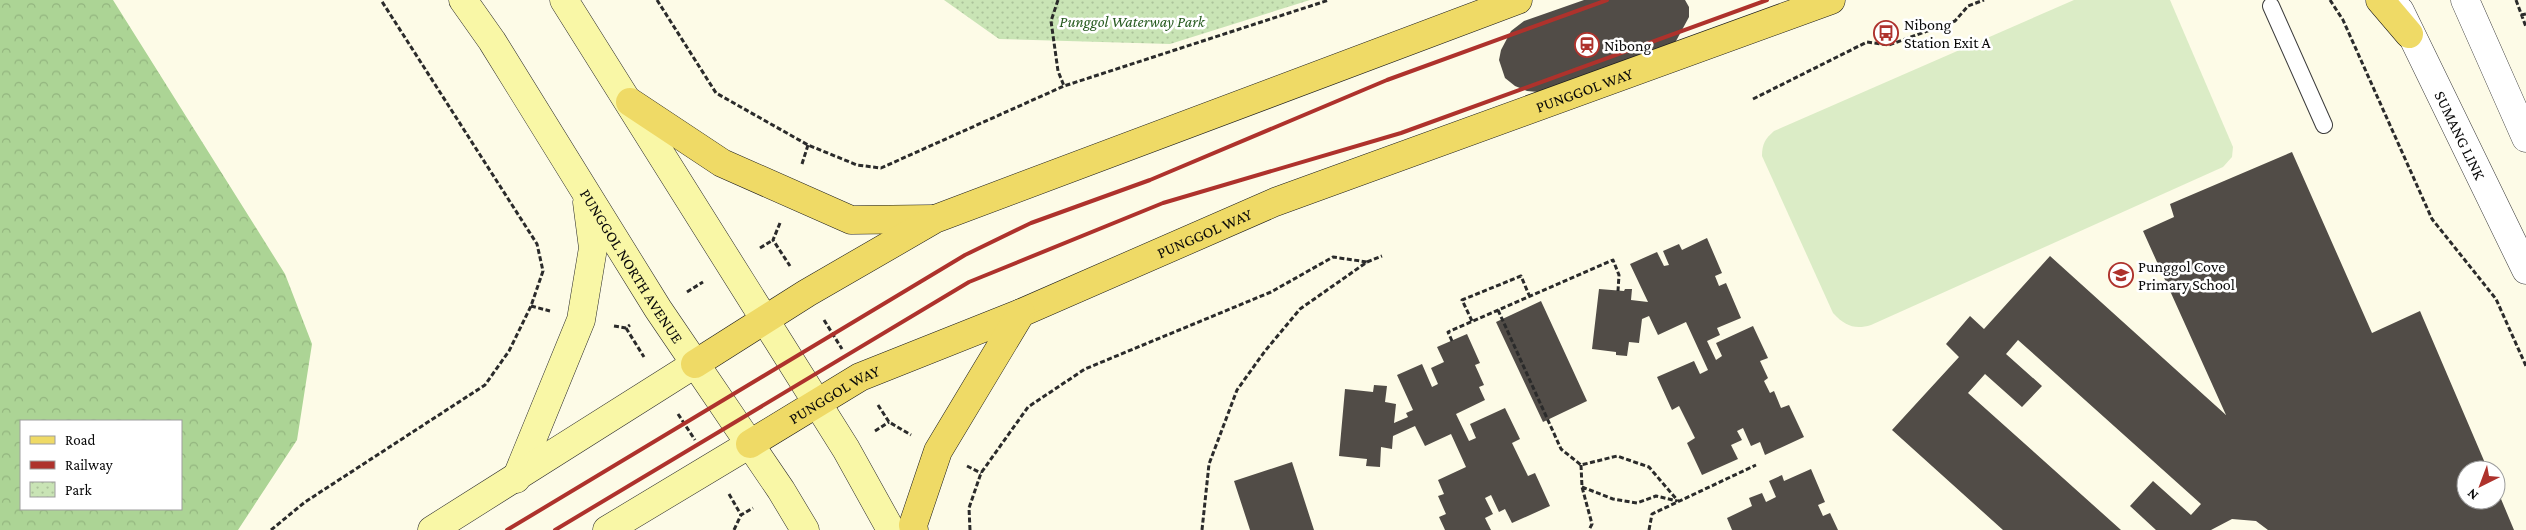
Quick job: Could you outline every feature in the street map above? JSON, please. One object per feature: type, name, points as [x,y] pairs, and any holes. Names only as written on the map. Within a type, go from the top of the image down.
[{"type":"main road","name":"PUNGGOL NORTH AVENUE","points":[[463,0],[492,41],[658,309],[781,490],[805,530]]},
{"type":"main road","points":[[564,0],[630,102],[729,266],[846,449],[891,530]]},
{"type":"main road","points":[[432,530],[516,479],[807,293],[935,220],[1518,0]]},
{"type":"main road","name":"PUNGGOL WAY","points":[[607,530],[860,377],[1021,314],[1275,202],[1831,0]]},
{"type":"main road","points":[[2380,0],[2409,34]]},
{"type":"main road","points":[[630,102],[722,163],[851,220],[935,220]]},
{"type":"main road","points":[[516,479],[581,320],[593,248],[586,192]]},
{"type":"main road","points":[[914,530],[913,525],[938,450],[1021,314]]},
{"type":"street","name":"SUMANG LINK","points":[[2395,0],[2409,34],[2526,270]]},
{"type":"street","points":[[2464,0],[2526,138]]},
{"type":"lane","points":[[2271,6],[2324,125]]},
{"type":"path","points":[[271,530],[305,502],[485,386],[509,351],[531,306],[543,271],[537,244],[382,0]]},
{"type":"path","points":[[657,0],[716,93],[808,145],[857,165],[881,168],[1064,86],[1329,0]]},
{"type":"path","points":[[1058,0],[1051,21],[1058,71],[1064,86]]},
{"type":"path","points":[[1753,99],[1867,42],[1889,45],[1955,21],[1968,6],[1984,0]]},
{"type":"path","points":[[2330,0],[2344,20],[2432,219],[2496,299],[2526,366]]},
{"type":"path","points":[[2516,0],[2526,27]]},
{"type":"path","points":[[2521,16],[2526,14]]},
{"type":"path","points":[[741,515],[626,328],[773,240]]},
{"type":"path","points":[[1202,530],[1209,464],[1237,390],[1265,351],[1300,309],[1367,262],[1382,256]]},
{"type":"path","points":[[970,530],[969,508],[981,473],[1028,406],[1085,368],[1271,292],[1333,257],[1367,262]]},
{"type":"path","points":[[1452,340],[1448,332],[1613,260],[1619,275],[1618,291]]},
{"type":"path","points":[[1472,321],[1462,300],[1521,276],[1529,295]]},
{"type":"path","points":[[1498,310],[1561,449],[1581,465],[1582,488],[1592,524],[1590,530]]},
{"type":"path","points":[[846,449],[889,422]]},
{"type":"path","points":[[1581,465],[1617,456],[1649,467],[1678,501]]},
{"type":"path","points":[[1649,530],[1652,514],[1756,465]]},
{"type":"path","points":[[1582,488],[1613,499],[1636,503],[1656,496],[1678,501]]},
{"type":"path","points":[[734,530],[741,515],[781,490]]},
{"type":"green space","points":[[0,0],[113,0],[285,274],[312,344],[297,440],[238,530],[0,530]]},
{"type":"green space","name":"Punggol Waterway Park","points":[[944,0],[1310,0],[1170,44],[999,39]]},
{"type":"green space","points":[[2074,0],[2170,0],[2233,147],[2232,157],[2223,167],[1871,325],[1855,327],[1846,324],[1833,313],[1762,156],[1763,145],[1766,139],[1774,131]]},
{"type":"building","name":"Nibong","points":[[1584,0],[1685,0],[1689,7],[1689,17],[1676,41],[1666,49],[1549,93],[1527,91],[1515,86],[1505,78],[1499,60],[1501,50],[1511,31],[1524,21]]},
{"type":"building","name":"Punggol Cove Primary School","points":[[2292,152],[2372,333],[2420,311],[2484,460],[2456,460],[2456,510],[2506,510],[2514,530],[2268,530],[2256,521],[2232,519],[2211,530],[2156,530],[2130,506],[2153,481],[2191,515],[2201,504],[2018,340],[2006,354],[2042,386],[2022,407],[1985,374],[1968,393],[2121,530],[2003,530],[1892,430],[1959,357],[1946,344],[1970,316],[1984,329],[2050,256],[2226,415],[2143,231],[2174,217],[2170,204]]},
{"type":"building","points":[[1707,238],[1722,273],[1715,276],[1719,286],[1726,283],[1741,318],[1717,328],[1720,335],[1707,341],[1716,360],[1722,356],[1716,343],[1753,326],[1768,358],[1760,361],[1768,378],[1764,381],[1770,393],[1774,391],[1781,408],[1789,405],[1804,437],[1765,455],[1760,442],[1751,446],[1743,428],[1737,431],[1742,440],[1731,445],[1738,459],[1702,475],[1687,443],[1695,438],[1679,406],[1672,410],[1657,377],[1694,361],[1700,374],[1708,370],[1686,322],[1658,335],[1649,316],[1642,319],[1639,343],[1629,342],[1627,356],[1616,355],[1616,352],[1592,349],[1599,289],[1624,291],[1625,289],[1632,289],[1631,300],[1648,302],[1630,264],[1657,252],[1664,266],[1669,265],[1663,251],[1679,244],[1682,250]]},
{"type":"building","points":[[1541,301],[1587,401],[1543,422],[1496,322]]},
{"type":"building","points":[[1467,334],[1480,363],[1475,365],[1484,385],[1479,387],[1485,400],[1456,414],[1469,441],[1476,438],[1470,424],[1505,408],[1520,439],[1512,443],[1528,476],[1535,473],[1550,506],[1512,523],[1505,509],[1499,512],[1491,495],[1485,498],[1493,514],[1485,518],[1491,530],[1445,530],[1439,517],[1446,514],[1438,496],[1444,494],[1438,480],[1466,467],[1451,434],[1425,446],[1415,426],[1393,436],[1392,449],[1381,447],[1380,467],[1366,466],[1367,459],[1339,456],[1345,389],[1373,392],[1374,385],[1387,386],[1385,402],[1396,404],[1394,423],[1408,417],[1406,413],[1413,410],[1397,375],[1422,364],[1432,387],[1438,384],[1431,368],[1444,362],[1437,347]]},
{"type":"building","points":[[1292,462],[1314,530],[1250,530],[1234,481]]},
{"type":"building","points":[[1811,469],[1825,502],[1818,505],[1823,516],[1830,513],[1838,530],[1732,530],[1727,518],[1752,506],[1749,498],[1762,493],[1766,502],[1776,497],[1769,481],[1782,475],[1784,481]]},
{"type":"railway","points":[[507,530],[965,255],[1031,223],[1150,180],[1387,80],[1607,0]]},
{"type":"railway","points":[[555,530],[969,282],[1163,203],[1401,133],[1767,0]]},
{"type":"place","name":"Nibong Station Exit A","points":[[1886,33]]},
{"type":"place","name":"Nibong","points":[[1587,45]]},
{"type":"place","name":"Punggol Cove Primary School","points":[[2121,275]]}]
